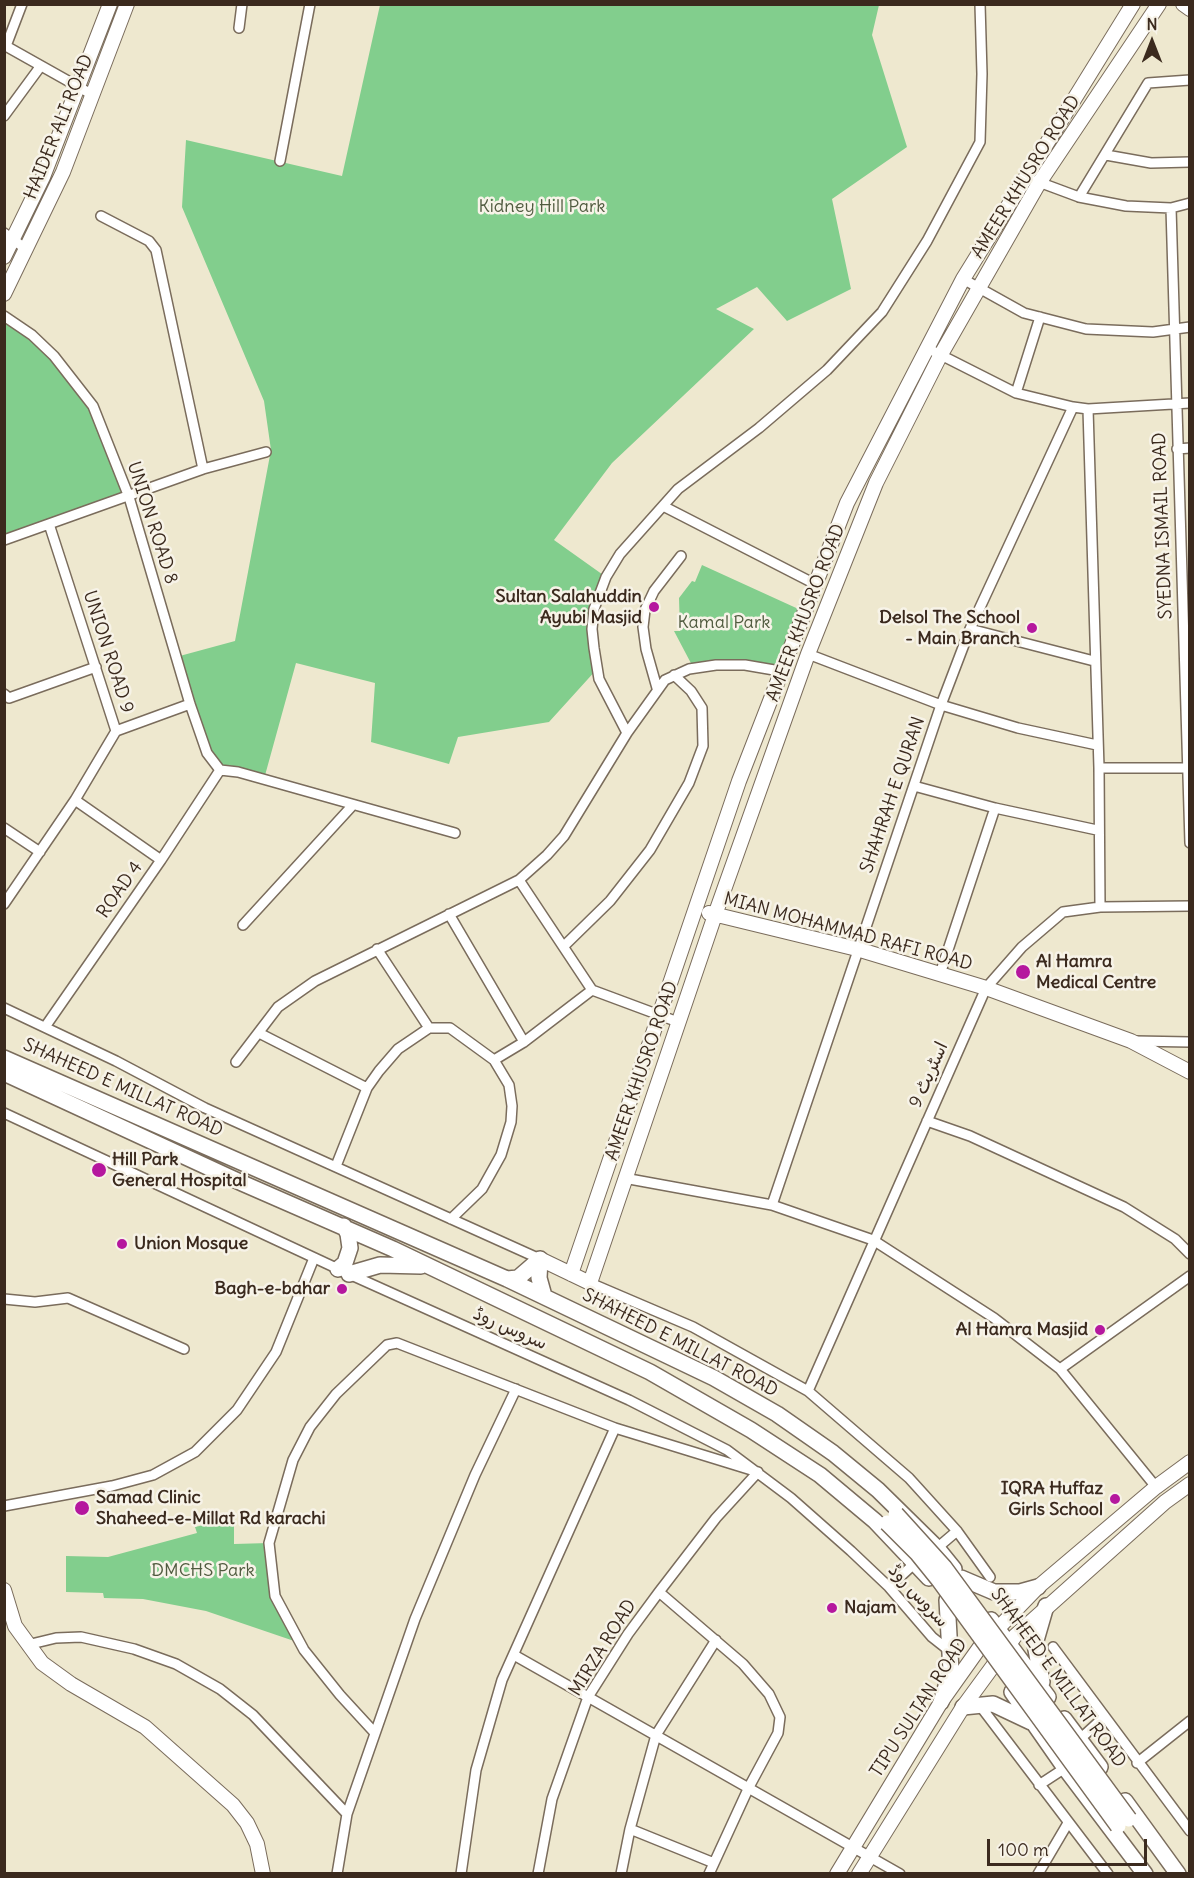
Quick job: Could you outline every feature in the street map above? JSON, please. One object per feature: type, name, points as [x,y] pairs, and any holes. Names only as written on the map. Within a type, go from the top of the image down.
[{"type":"main road","name":"HAIDER ALI ROAD","points":[[4,257],[9,236],[79,88],[110,4]]},
{"type":"main road","name":"HAIDER ALI ROAD","points":[[4,294],[63,172],[127,4]]},
{"type":"main road","name":"AMEER KHUSRO ROAD","points":[[572,1274],[695,910],[780,671],[847,502],[963,279],[1133,4]]},
{"type":"main road","name":"AMEER KHUSRO ROAD","points":[[590,1283],[715,915],[808,654],[876,483],[940,356],[1039,183],[1159,4]]},
{"type":"main road","points":[[1183,4],[1190,9]]},
{"type":"main road","name":"MIAN MOHAMMAD RAFI ROAD","points":[[695,910],[856,949],[986,988],[1131,1041],[1190,1072]]},
{"type":"main road","name":"SHAHEED E MILLAT ROAD","points":[[4,1058],[544,1296],[714,1378],[777,1414],[878,1490],[937,1548],[1010,1643],[1178,1874]]},
{"type":"main road","name":"SHAHEED E MILLAT ROAD","points":[[4,1073],[242,1183],[344,1226],[650,1372],[751,1430],[820,1475],[875,1521],[947,1600],[994,1664],[1031,1722],[1145,1874]]},
{"type":"main road","points":[[344,1226],[350,1248],[343,1272],[380,1264],[433,1268]]},
{"type":"main road","points":[[540,1259],[590,1283]]},
{"type":"main road","points":[[507,1279],[518,1278],[540,1259]]},
{"type":"main road","points":[[540,1259],[539,1278],[544,1296]]},
{"type":"main road","points":[[617,1331],[626,1342],[813,1447],[891,1519],[1123,1822],[1168,1874]]},
{"type":"main road","points":[[650,1372],[669,1374],[778,1438],[891,1519]]},
{"type":"main road","name":"TIPU SULTAN ROAD","points":[[837,1874],[853,1844],[941,1702],[980,1647],[1038,1587],[1156,1487],[1190,1462]]},
{"type":"main road","name":"TIPU SULTAN ROAD","points":[[859,1874],[870,1854],[971,1705],[994,1664],[1010,1643],[1046,1606],[1165,1502],[1190,1484]]},
{"type":"main road","points":[[961,1578],[994,1592],[1020,1592],[1038,1587]]},
{"type":"main road","points":[[4,1590],[15,1626],[42,1663],[71,1684],[145,1727],[233,1805],[247,1823],[257,1844],[263,1874]]},
{"type":"main road","points":[[941,1702],[951,1671],[947,1600]]},
{"type":"main road","points":[[1044,1691],[1035,1644],[1046,1606]]},
{"type":"main road","points":[[970,1633],[980,1636],[985,1633],[987,1614]]},
{"type":"main road","points":[[1010,1688],[1012,1677],[1019,1670],[1029,1669]]},
{"type":"main road","points":[[971,1705],[993,1704],[1031,1722]]},
{"type":"main road","points":[[1123,1822],[1153,1874]]},
{"type":"street","points":[[22,4],[5,45],[40,67],[93,95]]},
{"type":"street","points":[[239,28],[242,4]]},
{"type":"street","points":[[280,161],[310,4]]},
{"type":"street","points":[[627,733],[600,679],[592,629],[598,594],[620,554],[678,489],[759,428],[827,370],[882,312],[927,241],[980,142],[982,74],[980,4]]},
{"type":"street","points":[[4,117],[40,67]]},
{"type":"street","points":[[1079,197],[1148,83],[1190,80]]},
{"type":"street","points":[[1106,155],[1151,163],[1190,162]]},
{"type":"street","points":[[1027,175],[1039,183],[1079,197],[1126,206],[1171,208],[1190,203]]},
{"type":"street","name":"SYEDNA ISMAIL ROAD","points":[[1171,208],[1176,328],[1177,449],[1185,524],[1190,843]]},
{"type":"street","points":[[101,216],[148,241],[160,260],[203,470]]},
{"type":"street","points":[[9,236],[26,249]]},
{"type":"street","points":[[963,279],[1023,313],[1086,329],[1153,332],[1190,327]]},
{"type":"street","name":"UNION ROAD 8","points":[[4,316],[32,335],[54,356],[93,406],[129,497],[190,704],[207,753],[220,770]]},
{"type":"street","points":[[1016,393],[1040,317]]},
{"type":"street","points":[[927,348],[1016,393],[1073,407],[1088,409],[1190,403]]},
{"type":"street","name":"SHAHRAH E QURAN","points":[[772,1204],[824,1054],[856,949],[941,705],[970,629],[1073,407]]},
{"type":"street","points":[[1088,409],[1100,907]]},
{"type":"street","points":[[1177,449],[1190,448]]},
{"type":"street","points":[[4,540],[203,470],[266,452]]},
{"type":"street","points":[[663,506],[815,584]]},
{"type":"street","name":"UNION ROAD 9","points":[[4,904],[75,800],[117,731],[49,524]]},
{"type":"street","points":[[657,688],[646,649],[643,627],[645,610],[654,591],[681,556]]},
{"type":"street","points":[[970,629],[1094,661]]},
{"type":"street","points":[[808,654],[941,705],[1018,728],[1097,745]]},
{"type":"street","points":[[236,1062],[278,1007],[315,981],[377,948],[519,880],[564,836],[657,688],[674,675],[689,669],[716,665],[745,665],[780,671]]},
{"type":"street","points":[[6,699],[96,667]]},
{"type":"street","points":[[564,946],[610,901],[650,850],[689,783],[703,746],[702,708],[674,675]]},
{"type":"street","points":[[117,731],[190,704]]},
{"type":"street","points":[[1098,768],[1189,768]]},
{"type":"street","points":[[220,770],[238,772],[352,806],[455,833]]},
{"type":"street","name":"ROAD 4","points":[[45,1027],[161,860],[220,770]]},
{"type":"street","points":[[914,786],[995,808],[1097,830]]},
{"type":"street","points":[[75,800],[161,860]]},
{"type":"street","points":[[243,925],[352,806]]},
{"type":"street","points":[[940,974],[995,808]]},
{"type":"street","points":[[4,828],[40,852]]},
{"type":"street","points":[[519,880],[592,990],[678,1022]]},
{"type":"street","name":"اسٹریٹ 9","points":[[808,1391],[986,988],[1022,947],[1063,912],[1100,907],[1190,906]]},
{"type":"street","points":[[449,914],[524,1042]]},
{"type":"street","points":[[377,948],[429,1028]]},
{"type":"street","points":[[494,1060],[524,1042],[592,990]]},
{"type":"street","points":[[4,1008],[205,1108],[540,1259]]},
{"type":"street","points":[[336,1166],[367,1088],[399,1049],[429,1028],[450,1028],[494,1060],[509,1085],[511,1122],[501,1155],[482,1190],[451,1219]]},
{"type":"street","points":[[259,1033],[367,1088]]},
{"type":"street","points":[[1131,1041],[1190,1042]]},
{"type":"street","name":"سروس روڈ","points":[[4,1113],[343,1272],[629,1400],[727,1450],[791,1498],[889,1587],[932,1637],[951,1653]]},
{"type":"street","points":[[927,1121],[1002,1150],[1124,1207],[1175,1239],[1190,1254]]},
{"type":"street","points":[[624,1178],[772,1204],[873,1240],[994,1318],[1060,1370],[1156,1487]]},
{"type":"street","points":[[4,1506],[112,1486],[153,1475],[195,1452],[237,1410],[276,1352],[314,1258]]},
{"type":"street","points":[[1060,1370],[1190,1276]]},
{"type":"street","points":[[590,1283],[693,1327],[808,1391],[878,1449],[957,1531],[990,1577]]},
{"type":"street","points":[[4,1299],[35,1302],[68,1298],[184,1349]]},
{"type":"street","points":[[374,1732],[340,1695],[304,1650],[275,1596],[269,1543],[293,1460],[310,1427],[336,1394],[387,1345],[397,1343],[615,1428],[758,1472]]},
{"type":"street","points":[[337,1874],[347,1814],[374,1732],[420,1608],[475,1475],[516,1389]]},
{"type":"street","points":[[461,1874],[476,1770],[502,1680],[615,1428]]},
{"type":"street","name":"MIRZA ROAD","points":[[538,1874],[552,1799],[588,1697],[628,1634],[659,1592],[716,1518],[758,1472]]},
{"type":"street","points":[[937,1548],[957,1531]]},
{"type":"street","points":[[889,1587],[915,1563]]},
{"type":"street","points":[[659,1592],[716,1640],[769,1694],[780,1717],[778,1733],[749,1787],[709,1874]]},
{"type":"street","points":[[27,1645],[56,1638],[81,1637],[134,1648],[176,1664],[219,1689],[253,1715],[347,1814]]},
{"type":"street","points":[[621,1874],[630,1829],[656,1735],[716,1640]]},
{"type":"street","points":[[1053,1647],[1103,1718],[1190,1831]]},
{"type":"street","points":[[514,1655],[853,1844],[900,1874]]},
{"type":"street","points":[[971,1705],[1039,1785],[1108,1874]]},
{"type":"street","points":[[1080,1739],[1103,1718]]},
{"type":"street","points":[[1137,1763],[1190,1720]]},
{"type":"street","points":[[1039,1785],[1065,1768]]},
{"type":"street","points":[[1038,1874],[1068,1823]]},
{"type":"street","points":[[630,1829],[714,1863]]},
{"type":"green space","name":"Kidney Hill Park","points":[[380,5],[879,5],[872,35],[907,147],[832,199],[851,289],[787,321],[757,287],[716,309],[754,329],[612,463],[554,540],[606,577],[592,629],[597,669],[549,722],[458,737],[449,764],[371,742],[375,683],[296,663],[264,779],[220,770],[206,748],[176,657],[235,641],[271,450],[264,401],[182,207],[186,140],[342,176]]},
{"type":"green space","points":[[4,317],[32,335],[93,406],[129,497],[4,540]]},
{"type":"green space","name":"Kamal Park","points":[[702,565],[805,612],[780,671],[745,665],[694,669],[674,631],[680,631],[679,598],[692,581],[695,582]]},
{"type":"green space","name":"DMCHS Park","points":[[234,1518],[234,1544],[269,1543],[275,1596],[300,1643],[206,1611],[143,1599],[104,1598],[103,1593],[66,1592],[66,1556],[108,1557],[197,1533],[195,1527]]},
{"type":"place","name":"Sultan Salahuddin Ayubi Masjid","points":[[654,607]]},
{"type":"place","name":"Delsol The School - Main Branch","points":[[1032,628]]},
{"type":"place","name":"Al Hamra Medical Centre","points":[[1023,972]]},
{"type":"place","name":"Hill Park General Hospital","points":[[99,1170]]},
{"type":"place","name":"Union Mosque","points":[[122,1244]]},
{"type":"place","name":"Bagh-e-bahar","points":[[342,1289]]},
{"type":"place","name":"Al Hamra Masjid","points":[[1100,1330]]},
{"type":"place","name":"IQRA Huffaz Girls School","points":[[1115,1499]]},
{"type":"place","name":"Samad Clinic Shaheed-e-Millat Rd karachi","points":[[82,1508]]},
{"type":"place","name":"Najam","points":[[832,1608]]}]
